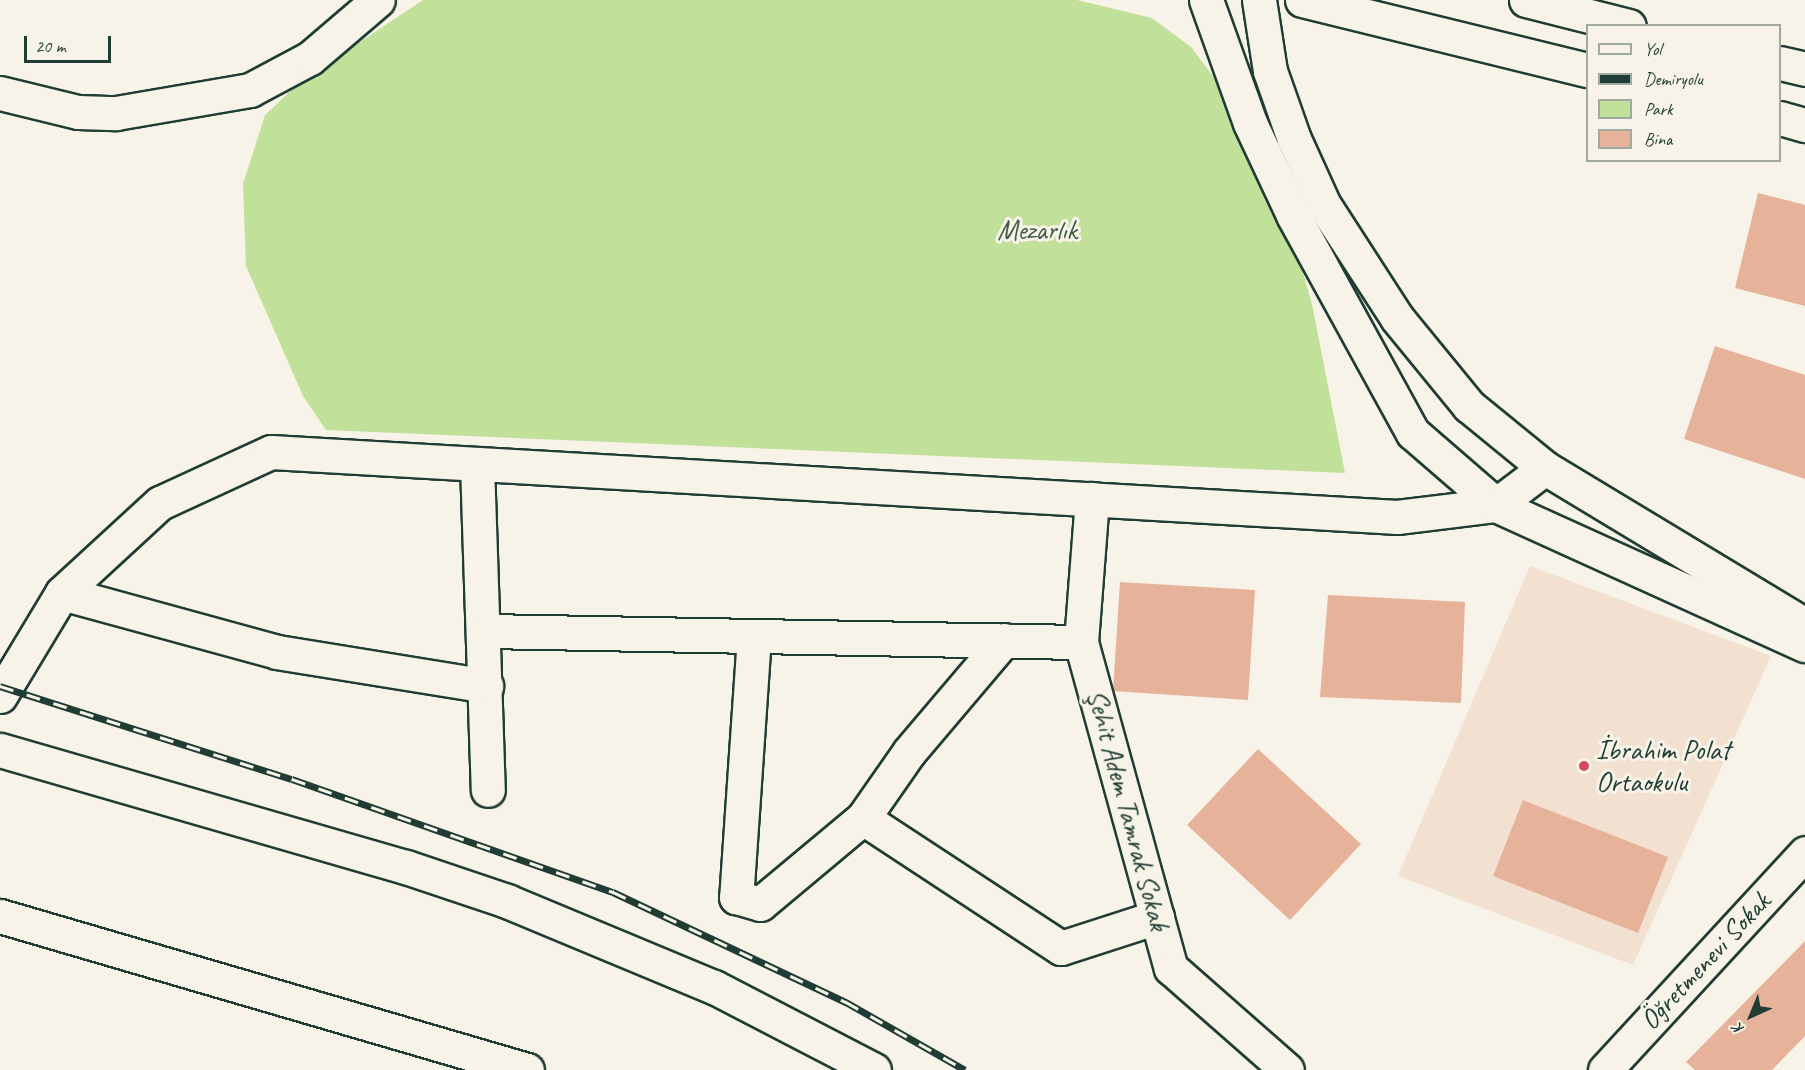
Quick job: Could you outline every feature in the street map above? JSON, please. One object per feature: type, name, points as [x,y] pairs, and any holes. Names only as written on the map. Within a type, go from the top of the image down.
[{"type":"main road","points":[[0,93],[66,110],[116,113],[249,90],[310,58],[378,0]]},
{"type":"main road","points":[[1206,0],[1250,123],[1293,215],[1413,433],[1496,505],[1805,645]]},
{"type":"main road","points":[[1259,0],[1270,71],[1294,139],[1335,223],[1397,318],[1469,406],[1545,468],[1805,625]]},
{"type":"main road","points":[[1302,0],[1586,70]]},
{"type":"main road","points":[[1526,0],[1621,24]]},
{"type":"main road","points":[[1781,63],[1805,69]]},
{"type":"main road","points":[[1781,119],[1805,125]]},
{"type":"main road","points":[[0,696],[62,593],[160,503],[272,452],[1397,517],[1496,505],[1545,468]]},
{"type":"main road","points":[[477,464],[485,631],[488,790]]},
{"type":"main road","name":"Şehit Adem Tamrak Sokak","points":[[1092,499],[1081,642],[1171,968],[1287,1070]]},
{"type":"main road","points":[[62,593],[277,652],[486,686]]},
{"type":"main road","points":[[485,631],[1081,642]]},
{"type":"main road","points":[[754,636],[736,897],[760,904],[863,818],[909,752],[1004,640]]},
{"type":"main road","points":[[0,750],[395,863],[507,902],[714,987],[874,1070]]},
{"type":"main road","points":[[863,818],[1060,948],[1157,916]]},
{"type":"main road","name":"Öğretmenevi Sokak","points":[[1605,1070],[1805,853]]},
{"type":"main road","points":[[0,916],[451,1059],[527,1070]]},
{"type":"shaded area","name":"İbrahim Polat Ortaokulu","points":[[1530,566],[1771,656],[1633,965],[1398,876]]},
{"type":"green space","name":"Mezarlık","points":[[423,0],[1077,0],[1152,18],[1191,47],[1232,101],[1274,172],[1312,304],[1345,473],[326,430],[303,396],[246,266],[243,184],[265,115],[300,82]]},
{"type":"building","points":[[1758,193],[1805,205],[1805,306],[1735,288]]},
{"type":"building","points":[[1715,346],[1805,375],[1805,479],[1684,439]]},
{"type":"building","points":[[1120,582],[1255,590],[1248,700],[1113,691]]},
{"type":"building","points":[[1328,595],[1465,602],[1461,703],[1320,697]]},
{"type":"building","points":[[1258,749],[1361,844],[1290,920],[1187,825]]},
{"type":"building","points":[[1523,800],[1668,857],[1638,933],[1493,876]]},
{"type":"building","points":[[1805,941],[1805,1036],[1772,1070],[1695,1070],[1686,1062]]},
{"type":"railway","points":[[0,686],[292,779],[613,892],[846,1002],[965,1070]]},
{"type":"place","name":"İbrahim Polat Ortaokulu","points":[[1584,766]]}]
